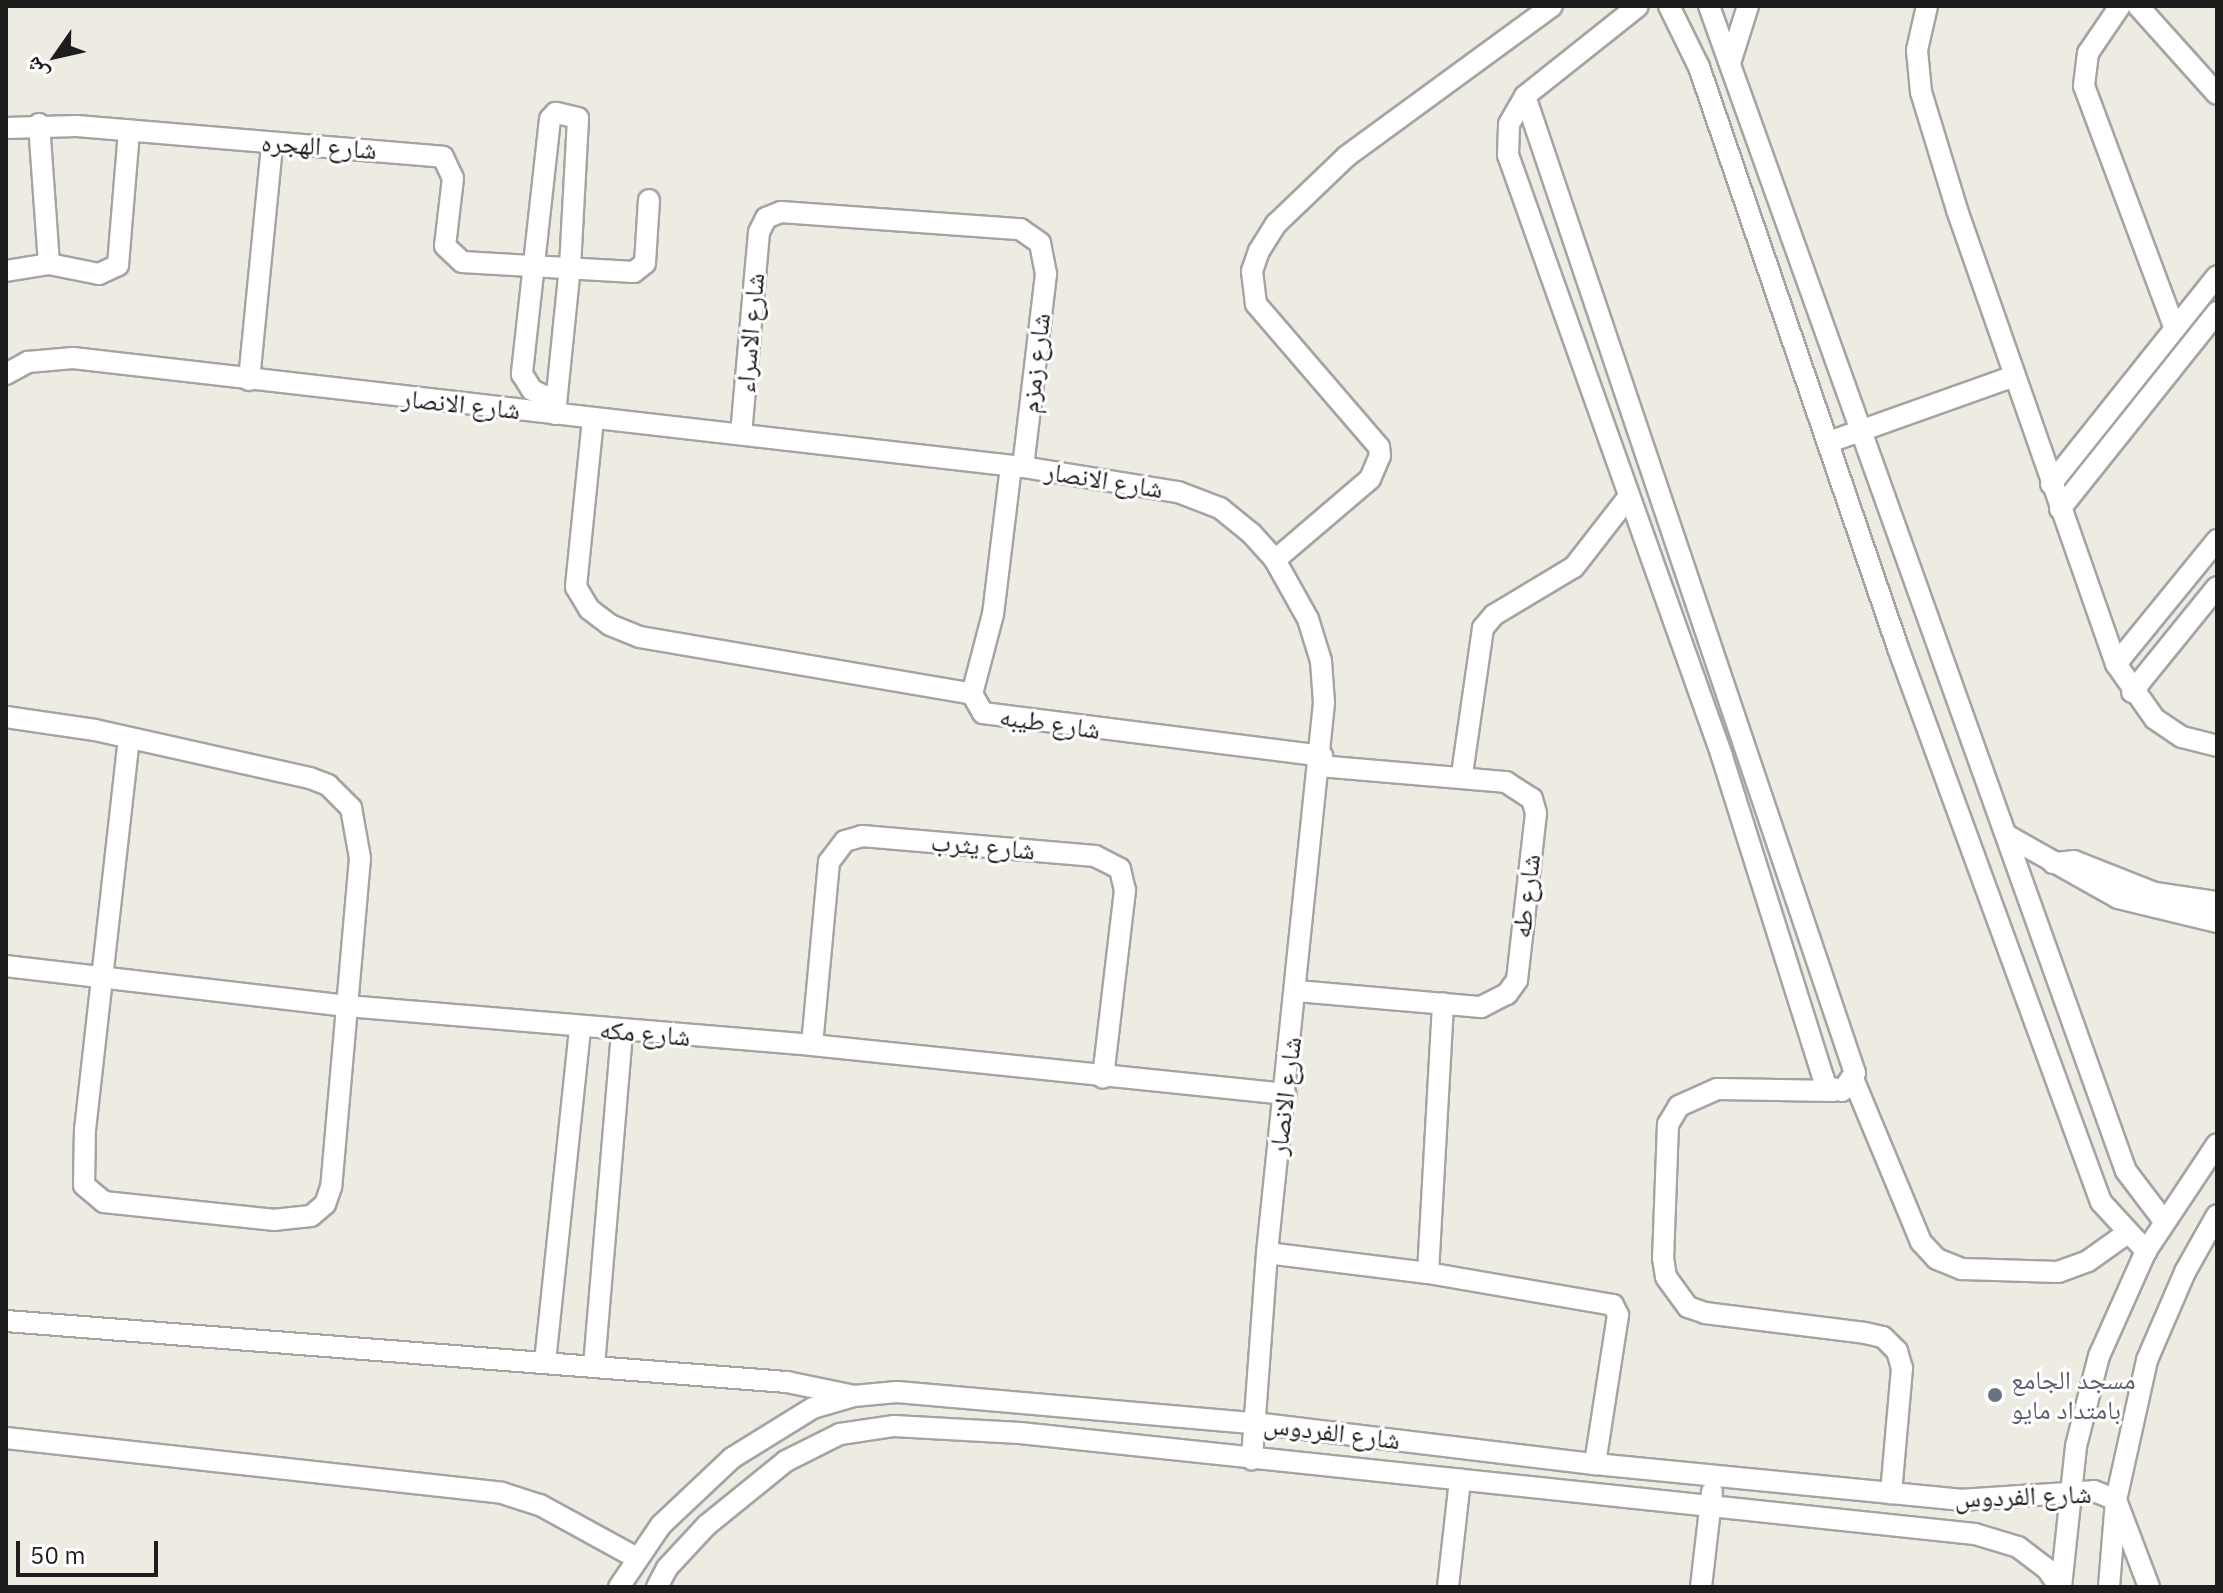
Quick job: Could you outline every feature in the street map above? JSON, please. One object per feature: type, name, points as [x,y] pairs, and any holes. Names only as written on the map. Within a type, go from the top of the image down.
[{"type":"street","points":[[1275,560],[1370,479],[1380,456],[1379,447],[1256,304],[1252,271],[1259,251],[1276,224],[1347,156],[1552,6]]},
{"type":"street","points":[[1638,6],[1525,96],[1509,124],[1508,155],[1627,499],[1722,756],[1823,1077],[1834,1091]]},
{"type":"street","points":[[1669,6],[1699,67],[1793,334],[1898,648],[2101,1202],[2126,1234],[2146,1251]]},
{"type":"street","points":[[1709,6],[2126,1171],[2164,1221]]},
{"type":"street","points":[[1730,63],[1748,6]]},
{"type":"street","points":[[1927,6],[1917,50],[1921,92],[2014,376],[2116,664],[2132,692],[2155,719],[2182,737],[2217,746]]},
{"type":"street","points":[[2120,6],[2088,53],[2084,86],[2175,329]]},
{"type":"street","points":[[2138,6],[2217,94]]},
{"type":"street","points":[[1525,96],[1854,1081],[1921,1242],[1937,1259],[1962,1269],[2058,1272],[2088,1261],[2126,1234]]},
{"type":"street","points":[[556,113],[578,118],[570,267],[555,408],[532,390],[522,374],[550,119],[556,113]]},
{"type":"street","points":[[39,124],[49,264]]},
{"type":"street","name":"شارع الهجره","points":[[6,128],[39,124],[443,157],[453,178],[445,246],[450,255],[462,262],[533,268]]},
{"type":"street","points":[[6,271],[49,264],[99,274],[118,265],[129,130]]},
{"type":"street","points":[[249,380],[272,144]]},
{"type":"street","points":[[533,268],[570,267],[634,272],[645,263],[649,200]]},
{"type":"street","name":"شارع زمزم","points":[[759,232],[766,218],[781,212],[1020,229],[1040,243],[1046,258],[1017,466]]},
{"type":"street","name":"شارع الاسراء","points":[[741,434],[759,232]]},
{"type":"street","points":[[2051,484],[2217,276]]},
{"type":"street","points":[[2060,509],[2217,312]]},
{"type":"street","points":[[1793,334],[1824,325]]},
{"type":"street","name":"شارع الانصار","points":[[6,374],[28,362],[73,358],[249,380],[555,408],[593,419],[1017,466],[1178,492],[1220,508],[1275,560],[1308,619],[1321,661],[1322,761],[1267,1253],[1252,1459]]},
{"type":"street","points":[[1829,442],[2014,376]]},
{"type":"street","points":[[593,419],[576,587],[589,609],[610,625],[640,637],[972,694]]},
{"type":"street","name":"شارع طيبه","points":[[1017,466],[993,614],[972,694],[975,705],[992,717],[1322,761]]},
{"type":"street","points":[[1462,774],[1483,628],[1494,615],[1574,567],[1627,499]]},
{"type":"street","points":[[2116,664],[2217,540]]},
{"type":"street","points":[[2132,692],[2217,587]]},
{"type":"street","points":[[6,717],[129,739],[310,778],[328,785],[351,808],[360,858],[331,1187],[325,1204],[311,1216],[275,1220],[104,1202],[84,1185],[81,1172],[129,739]]},
{"type":"street","name":"شارع طه","points":[[1297,991],[1481,1007],[1507,994],[1517,980],[1536,813],[1521,789],[1462,774],[1322,761]]},
{"type":"street","name":"شارع يثرب","points":[[812,1045],[829,862],[845,841],[862,836],[1095,856],[1120,869],[1125,890],[1103,1078]]},
{"type":"street","points":[[2008,836],[2118,898],[2217,922]]},
{"type":"street","points":[[2052,863],[2074,861],[2155,893],[2217,902]]},
{"type":"street","name":"شارع مكه","points":[[6,966],[104,975],[348,1006],[622,1032],[812,1045],[1103,1078],[1285,1094]]},
{"type":"street","points":[[1428,1273],[1443,1003]]},
{"type":"street","points":[[545,1362],[580,1028]]},
{"type":"street","points":[[594,1366],[622,1032]]},
{"type":"street","points":[[1854,1081],[1834,1091],[1717,1089],[1679,1106],[1668,1124],[1663,1258],[1666,1277],[1688,1307],[1705,1313],[1865,1333],[1883,1337],[1897,1351],[1902,1368],[1891,1494]]},
{"type":"street","points":[[2060,1587],[2069,1491],[2099,1356],[2146,1251],[2217,1144]]},
{"type":"street","points":[[2109,1587],[2116,1500],[2147,1360],[2171,1301],[2217,1215]]},
{"type":"street","points":[[1267,1253],[1428,1273],[1613,1305],[1618,1315],[1595,1464]]},
{"type":"street","points":[[6,1321],[787,1382],[854,1396]]},
{"type":"street","name":"شارع الفردوس","points":[[619,1587],[635,1557],[686,1498],[732,1458],[813,1408],[854,1396],[947,1394],[1254,1423],[1595,1464],[1891,1494],[1988,1500],[2094,1491],[2116,1500]]},
{"type":"street","name":"شارع الفردوس","points":[[657,1587],[684,1547],[732,1501],[786,1461],[840,1434],[924,1426],[1711,1505],[1999,1540],[2035,1559],[2060,1587]]},
{"type":"street","points":[[6,1438],[502,1493],[540,1505],[635,1557]]},
{"type":"street","points":[[1701,1587],[1714,1477]]},
{"type":"street","points":[[1448,1587],[1460,1480]]},
{"type":"street","points":[[2116,1500],[2149,1587]]},
{"type":"place","name":"مسجد الجامع بامتداد مايو","points":[[1995,1395]]}]
